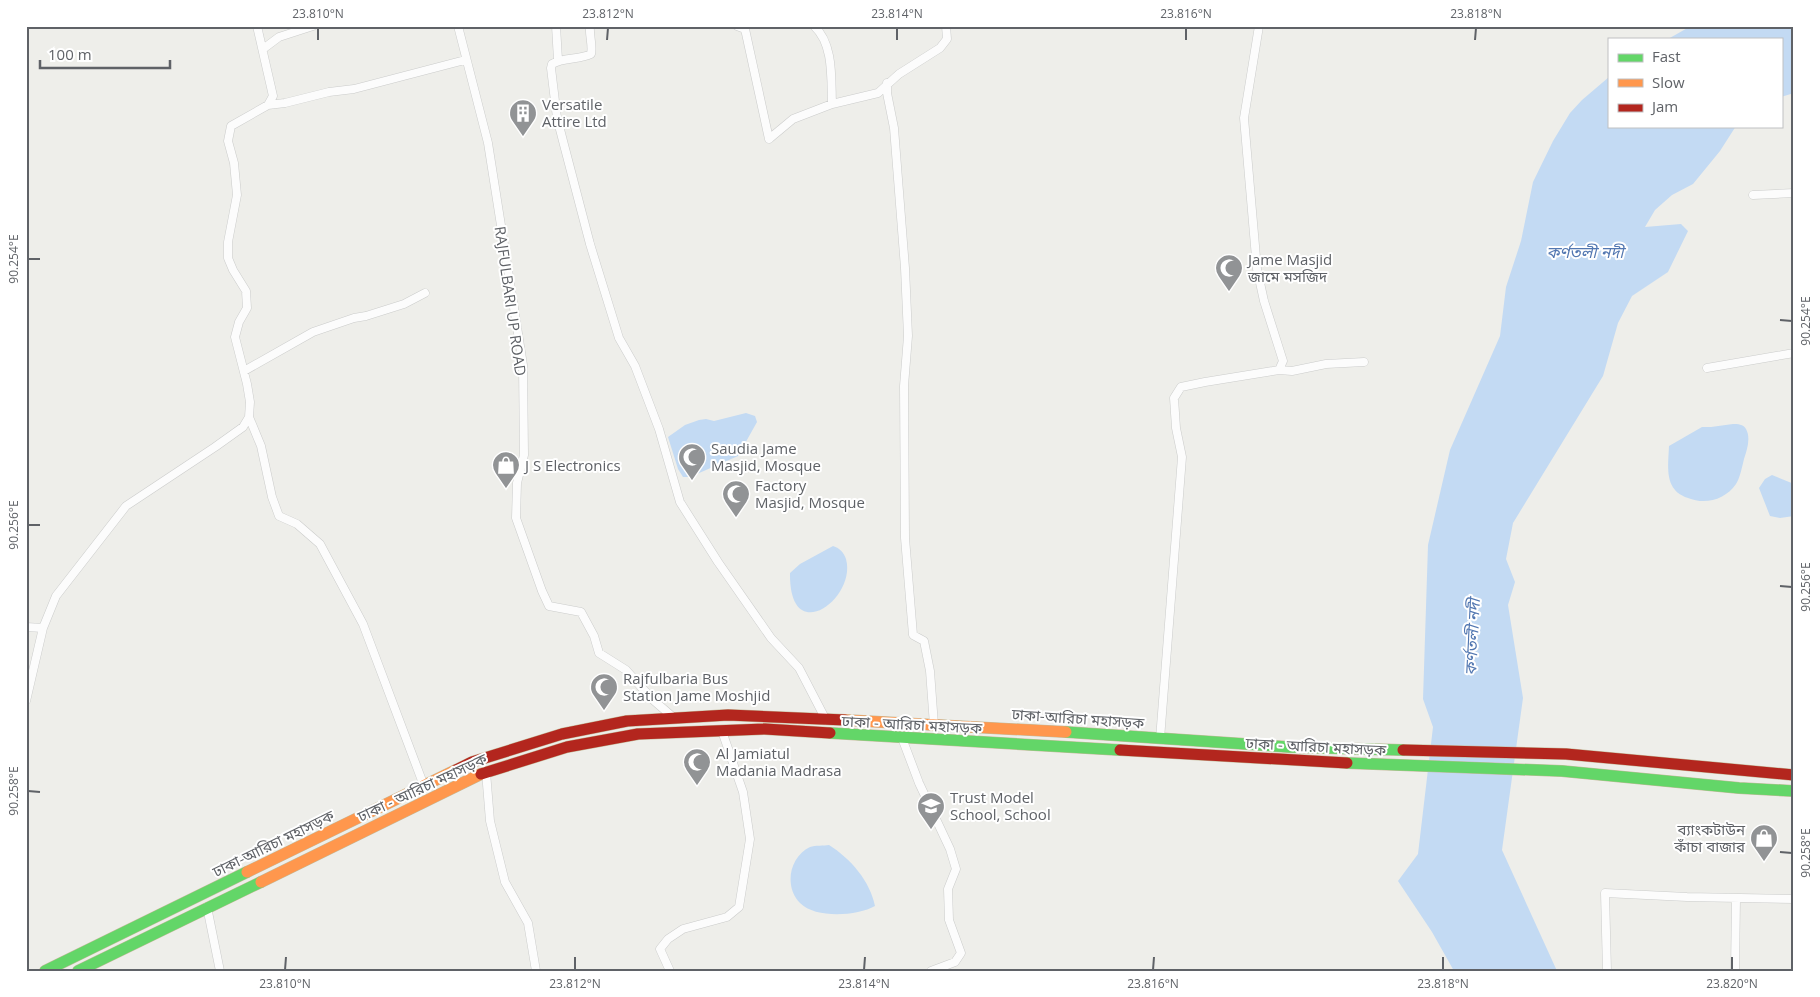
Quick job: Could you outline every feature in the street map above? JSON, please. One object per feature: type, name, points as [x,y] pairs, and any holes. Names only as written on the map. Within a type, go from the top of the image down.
[{"type":"highway","name":"ঢাকা-আরিচা মহাসড়ক","points":[[45,971],[472,762],[562,734],[627,721],[728,715],[934,725],[1289,747],[1566,754],[1794,776]]},
{"type":"highway","name":"ঢাকা - আরিচা মহাসড়ক","points":[[78,971],[486,772],[568,747],[638,734],[765,729],[1384,765],[1562,771],[1739,788],[1794,791]]},
{"type":"street","points":[[257,26],[273,96],[268,104],[231,126],[228,140],[234,163],[237,195],[228,242],[228,258],[246,291],[247,308],[235,337],[250,402],[249,417],[261,446],[272,497],[279,516],[297,524],[320,544],[363,624],[424,786]]},
{"type":"street","points":[[263,49],[279,37],[313,26]]},
{"type":"street","name":"RAJFULBARI UP ROAD","points":[[458,26],[488,142],[522,365],[524,455],[517,483],[516,518],[542,592],[549,606],[581,612],[594,636],[598,653],[626,670],[652,699],[674,718]]},
{"type":"street","points":[[556,26],[558,60]]},
{"type":"street","points":[[590,26],[591,54],[558,60],[552,64],[551,68],[558,118],[590,244],[619,338],[636,366],[659,429],[680,502],[718,562],[771,638],[799,668],[826,720]]},
{"type":"street","points":[[736,26],[745,29],[769,139],[793,118],[832,104],[878,93],[887,83],[940,48],[947,39],[946,26]]},
{"type":"street","points":[[814,26],[819,31],[826,45],[830,68],[832,104]]},
{"type":"street","points":[[1259,26],[1244,118],[1257,268],[1264,301],[1283,361],[1279,370]]},
{"type":"street","points":[[268,104],[285,103],[329,92],[354,89],[466,60]]},
{"type":"street","points":[[887,83],[894,138],[905,268],[908,336],[904,386],[905,538],[913,635],[924,641],[930,671],[934,725]]},
{"type":"street","points":[[1753,195],[1794,193]]},
{"type":"street","points":[[244,371],[313,332],[404,304],[425,293]]},
{"type":"street","points":[[1707,368],[1794,353]]},
{"type":"street","points":[[1160,739],[1182,457],[1176,428],[1174,398],[1180,387],[1205,382],[1279,370],[1292,371],[1326,364],[1364,362]]},
{"type":"street","points":[[26,701],[43,628],[56,596],[126,506],[243,427],[249,417]]},
{"type":"street","points":[[26,627],[43,628]]},
{"type":"street","points":[[670,971],[660,949],[668,939],[683,929],[727,916],[739,907],[750,839],[743,792],[722,731]]},
{"type":"street","points":[[902,738],[919,783],[950,849],[956,869],[948,889],[949,920],[961,952],[956,962],[931,971]]},
{"type":"street","points":[[486,772],[490,821],[505,882],[528,923],[536,971]]},
{"type":"street","points":[[1607,971],[1605,893],[1794,899]]},
{"type":"street","points":[[1735,971],[1736,898]]},
{"type":"street","points":[[207,907],[220,971]]},
{"type":"water","points":[[1691,26],[1794,26],[1794,93],[1782,97],[1782,38],[1670,38]]},
{"type":"water","name":"কর্ণতলী নদী","points":[[1608,78],[1608,128],[1735,128],[1720,151],[1693,184],[1672,195],[1655,210],[1645,227],[1681,224],[1688,231],[1668,272],[1632,296],[1618,323],[1603,376],[1513,523],[1506,559],[1515,582],[1508,605],[1523,698],[1502,850],[1557,971],[1454,971],[1432,932],[1398,881],[1418,854],[1433,727],[1423,699],[1428,545],[1450,450],[1500,336],[1506,287],[1521,241],[1533,182],[1553,141],[1570,113]]},
{"type":"water","points":[[746,413],[755,416],[757,422],[738,456],[690,477],[683,477],[678,469],[668,437],[685,425],[699,420],[714,421]]},
{"type":"water","points":[[1733,424],[1743,426],[1748,436],[1740,476],[1736,484],[1726,494],[1708,501],[1688,498],[1675,490],[1671,484],[1668,470],[1669,446],[1702,427]]},
{"type":"water","points":[[1772,475],[1794,484],[1794,516],[1780,518],[1770,516],[1759,488],[1765,479]]},
{"type":"water","points":[[833,546],[841,551],[846,559],[847,574],[842,588],[833,601],[822,609],[810,612],[800,608],[793,596],[790,573],[800,564]]},
{"type":"water","points":[[829,845],[845,857],[858,871],[869,888],[875,906],[848,914],[826,914],[816,912],[800,903],[792,889],[791,873],[793,865],[797,858],[810,847]]},
{"type":"traffic: fast","points":[[1066,732],[1289,747],[1403,750]]},
{"type":"traffic: fast","points":[[830,733],[1120,750]]},
{"type":"traffic: fast","points":[[1347,763],[1562,771],[1739,788],[1794,791]]},
{"type":"traffic: fast","points":[[45,971],[247,872]]},
{"type":"traffic: fast","points":[[78,971],[261,882]]},
{"type":"traffic: slow","points":[[845,720],[1066,732]]},
{"type":"traffic: slow","points":[[247,872],[456,770]]},
{"type":"traffic: slow","points":[[261,882],[481,774]]},
{"type":"traffic: jam","points":[[456,770],[472,762],[562,734],[627,721],[728,715],[845,720]]},
{"type":"traffic: jam","points":[[481,774],[567,747],[638,734],[765,729],[830,733]]},
{"type":"traffic: jam","points":[[1120,750],[1347,763]]},
{"type":"traffic: jam","points":[[1403,750],[1566,754],[1794,775]]},
{"type":"place","name":"Versatile Attire Ltd","points":[[523,137]]},
{"type":"place","name":"Jame Masjid জামে মসজিদ","points":[[1229,292]]},
{"type":"place","name":"Saudia Jame Masjid, Mosque","points":[[692,481]]},
{"type":"place","name":"J S Electronics","points":[[506,489]]},
{"type":"place","name":"Factory Masjid, Mosque","points":[[736,518]]},
{"type":"place","name":"Rajfulbaria Bus Station Jame Moshjid","points":[[604,711]]},
{"type":"place","name":"Al Jamiatul Madania Madrasa","points":[[697,786]]},
{"type":"place","name":"Trust Model School, School","points":[[931,830]]},
{"type":"place","name":"ব্যাংকটাউন কাঁচা বাজার","points":[[1764,862]]}]
